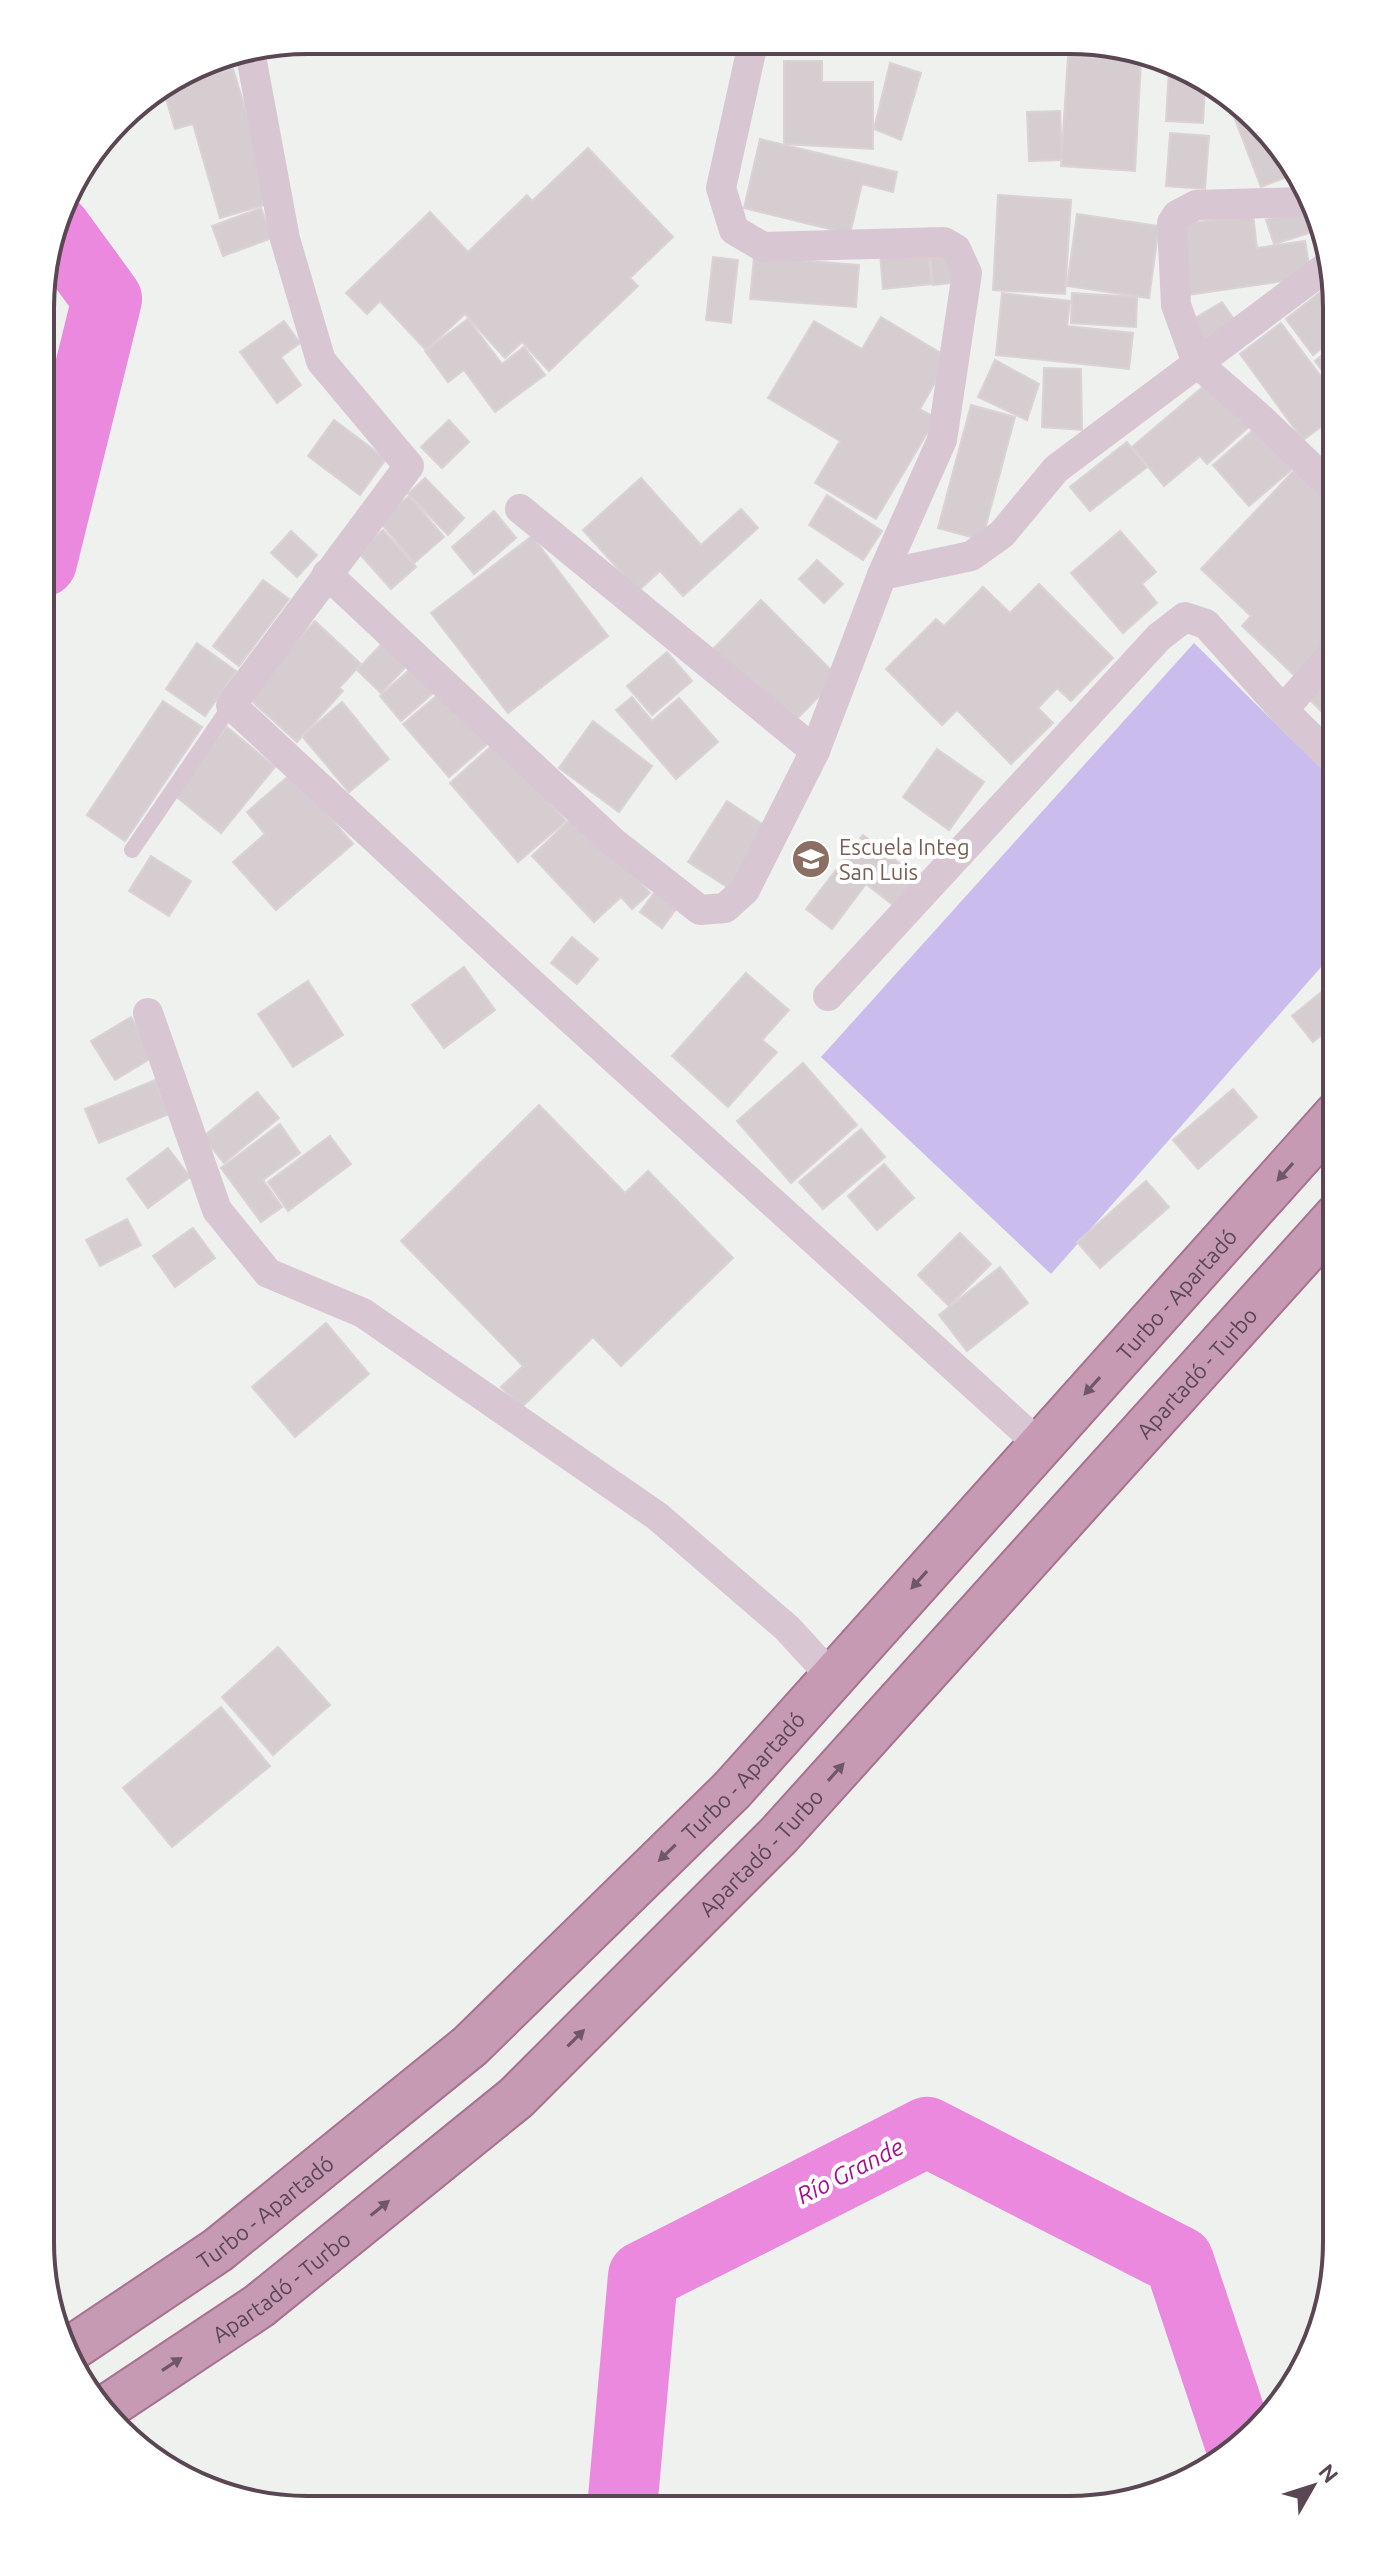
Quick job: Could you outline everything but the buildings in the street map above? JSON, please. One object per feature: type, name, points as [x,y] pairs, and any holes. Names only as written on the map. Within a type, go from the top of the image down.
[{"type":"highway","name":"Turbo - Apartadó","points":[[76,2345],[218,2250],[470,2046],[732,1790],[1323,1130]]},
{"type":"highway","name":"Apartadó - Turbo","points":[[112,2404],[259,2306],[516,2098],[779,1835],[1323,1232]]},
{"type":"street","points":[[327,574],[613,842],[700,910],[725,908],[745,890],[815,751],[882,575],[942,440],[967,273],[956,249],[944,242],[763,247],[734,230],[721,188],[751,54]]},
{"type":"street","points":[[252,61],[285,239],[321,361],[409,466],[231,705],[543,994],[1040,1445]]},
{"type":"street","points":[[1300,202],[1196,205],[1177,215],[1172,223],[1176,305],[1197,363],[1323,478]]},
{"type":"street","points":[[882,575],[971,556],[1002,534],[1056,469],[1320,271]]},
{"type":"street","points":[[520,509],[815,751]]},
{"type":"street","points":[[828,996],[1159,637],[1185,617],[1206,624],[1283,710],[1323,749]]},
{"type":"street","points":[[1283,710],[1323,664]]},
{"type":"street","points":[[148,1013],[217,1210],[268,1273],[363,1313],[657,1516],[787,1628],[832,1677]]},
{"type":"lane","points":[[132,850],[231,705]]},
{"type":"shaded area","points":[[1194,643],[1323,770],[1323,965],[1051,1274],[821,1057]]},
{"type":"waterway","name":"Río Grande","points":[[54,513],[107,299],[64,240]]},
{"type":"waterway","name":"Río Grande","points":[[623,2496],[643,2276],[927,2132],[1179,2261],[1236,2433]]},
{"type":"place","name":"Escuela Integ San Luis","points":[[811,859]]}]
